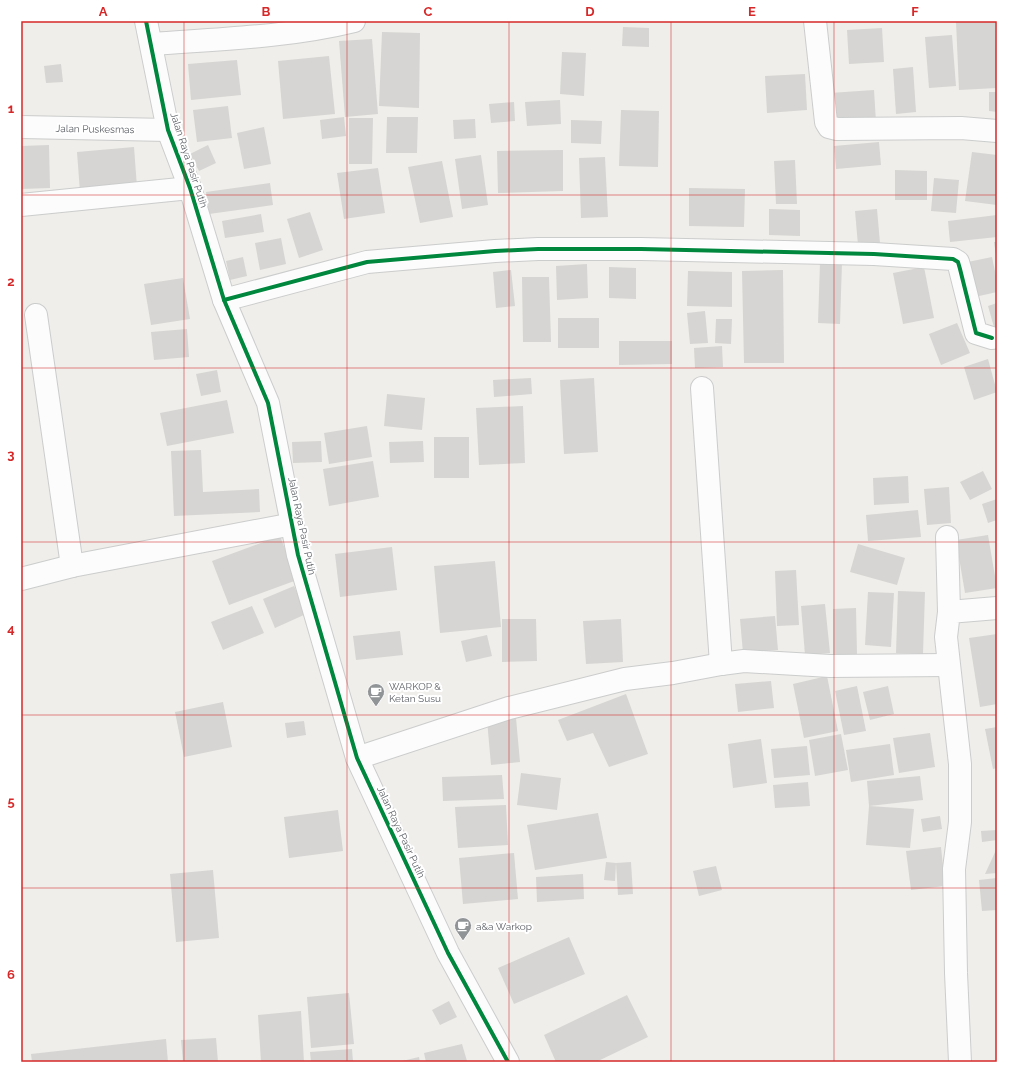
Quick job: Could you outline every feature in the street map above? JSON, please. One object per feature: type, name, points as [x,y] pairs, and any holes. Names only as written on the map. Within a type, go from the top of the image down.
[{"type":"street","name":"Jalan Raya Pasir Putih","points":[[146,21],[152,44],[157,80],[168,130],[190,188],[224,300],[268,403],[298,555],[357,758],[448,953],[508,1062]]},
{"type":"street","points":[[152,44],[255,37],[334,26],[354,21]]},
{"type":"street","points":[[815,21],[826,122],[829,127],[961,128],[997,131]]},
{"type":"street","name":"Jalan Puskesmas","points":[[21,128],[168,130]]},
{"type":"street","points":[[21,205],[190,188]]},
{"type":"street","points":[[224,300],[367,262],[495,251],[538,249],[641,249],[874,254],[954,259],[960,269],[976,333],[992,338]]},
{"type":"street","points":[[36,314],[72,566]]},
{"type":"street","points":[[702,388],[721,664]]},
{"type":"street","points":[[21,580],[72,566],[293,524]]},
{"type":"street","points":[[947,537],[949,612],[946,637],[960,764],[960,822],[954,869],[956,973],[960,1062]]},
{"type":"street","points":[[949,612],[997,608]]},
{"type":"street","points":[[357,758],[509,708],[625,680],[721,664],[744,661],[830,666],[948,665]]},
{"type":"building","points":[[956,21],[995,21],[997,88],[959,90]]},
{"type":"building","points":[[623,27],[649,28],[649,47],[622,46]]},
{"type":"building","points":[[882,28],[884,62],[849,64],[847,30]]},
{"type":"building","points":[[382,32],[420,33],[419,108],[379,106]]},
{"type":"building","points":[[952,35],[956,86],[929,88],[925,37]]},
{"type":"building","points":[[372,39],[378,114],[345,117],[339,41]]},
{"type":"building","points":[[562,52],[586,53],[584,96],[560,94]]},
{"type":"building","points":[[329,56],[335,114],[283,119],[278,61]]},
{"type":"building","points":[[237,60],[241,95],[191,100],[188,64]]},
{"type":"building","points":[[61,64],[63,82],[46,83],[44,66]]},
{"type":"building","points":[[913,67],[916,112],[896,114],[893,69]]},
{"type":"building","points":[[805,74],[807,110],[767,113],[765,76]]},
{"type":"building","points":[[874,90],[876,122],[832,125],[830,93]]},
{"type":"building","points":[[989,92],[997,92],[997,112],[989,111]]},
{"type":"building","points":[[560,100],[561,124],[527,126],[525,102]]},
{"type":"building","points":[[514,102],[515,121],[491,123],[489,104]]},
{"type":"building","points":[[228,106],[232,138],[197,142],[193,110]]},
{"type":"building","points":[[621,110],[659,111],[658,167],[619,166]]},
{"type":"building","points":[[344,117],[346,136],[322,139],[320,120]]},
{"type":"building","points":[[387,117],[418,117],[417,153],[386,153]]},
{"type":"building","points":[[349,118],[373,118],[372,164],[349,164]]},
{"type":"building","points":[[475,119],[476,138],[454,139],[453,120]]},
{"type":"building","points":[[571,120],[602,121],[601,144],[571,143]]},
{"type":"building","points":[[264,127],[271,164],[244,169],[237,133]]},
{"type":"building","points":[[879,142],[881,165],[836,169],[834,146]]},
{"type":"building","points":[[49,145],[50,188],[21,189],[21,146]]},
{"type":"building","points":[[208,145],[216,163],[199,171],[190,154]]},
{"type":"building","points":[[134,147],[137,187],[80,192],[77,152]]},
{"type":"building","points":[[563,150],[563,191],[498,193],[497,151]]},
{"type":"building","points":[[972,152],[997,155],[997,205],[965,201]]},
{"type":"building","points":[[481,155],[488,205],[462,209],[455,159]]},
{"type":"building","points":[[605,157],[608,217],[581,218],[579,158]]},
{"type":"building","points":[[795,160],[797,204],[776,204],[774,161]]},
{"type":"building","points":[[442,161],[453,217],[420,223],[408,167]]},
{"type":"building","points":[[378,168],[385,213],[344,219],[337,173]]},
{"type":"building","points":[[895,170],[927,171],[927,200],[895,200]]},
{"type":"building","points":[[934,178],[959,180],[956,213],[931,211]]},
{"type":"building","points":[[270,183],[273,205],[209,214],[206,192]]},
{"type":"building","points":[[689,188],[745,189],[744,227],[689,226]]},
{"type":"building","points":[[769,209],[800,210],[800,236],[769,235]]},
{"type":"building","points":[[877,209],[880,243],[858,245],[855,211]]},
{"type":"building","points":[[310,212],[323,250],[299,258],[287,219]]},
{"type":"building","points":[[261,214],[264,232],[225,238],[222,221]]},
{"type":"building","points":[[997,215],[997,237],[950,242],[948,221]]},
{"type":"building","points":[[281,238],[286,264],[260,270],[255,243]]},
{"type":"building","points":[[994,242],[997,242],[997,255],[996,255]]},
{"type":"building","points":[[243,257],[247,276],[230,280],[226,261]]},
{"type":"building","points":[[992,257],[997,281],[997,292],[970,298],[963,263]]},
{"type":"building","points":[[820,263],[842,263],[840,324],[818,323]]},
{"type":"building","points":[[587,264],[588,298],[557,300],[556,266]]},
{"type":"building","points":[[609,267],[636,268],[636,299],[609,298]]},
{"type":"building","points":[[924,267],[934,318],[903,324],[893,273]]},
{"type":"building","points":[[511,270],[515,306],[496,308],[493,272]]},
{"type":"building","points":[[783,270],[784,363],[744,363],[742,271]]},
{"type":"building","points":[[688,271],[732,272],[732,307],[687,306]]},
{"type":"building","points":[[522,277],[549,277],[551,342],[523,342]]},
{"type":"building","points":[[183,278],[190,319],[151,325],[144,284]]},
{"type":"building","points":[[997,303],[997,338],[988,306]]},
{"type":"building","points":[[705,311],[708,343],[690,344],[687,313]]},
{"type":"building","points":[[558,318],[599,318],[599,348],[558,348]]},
{"type":"building","points":[[716,319],[732,319],[731,344],[715,343]]},
{"type":"building","points":[[957,323],[970,353],[941,365],[929,334]]},
{"type":"building","points":[[187,329],[189,357],[154,360],[151,332]]},
{"type":"building","points":[[619,341],[672,341],[672,364],[619,365]]},
{"type":"building","points":[[722,346],[723,367],[695,368],[694,348]]},
{"type":"building","points":[[988,359],[997,392],[974,400],[964,367]]},
{"type":"building","points":[[217,370],[221,392],[201,396],[196,374]]},
{"type":"building","points":[[531,378],[532,394],[494,397],[493,380]]},
{"type":"building","points":[[594,378],[598,452],[564,454],[560,380]]},
{"type":"building","points":[[387,394],[425,398],[422,430],[384,426]]},
{"type":"building","points":[[227,400],[234,433],[167,446],[160,413]]},
{"type":"building","points":[[523,406],[525,463],[479,465],[476,408]]},
{"type":"building","points":[[367,426],[372,457],[329,464],[324,433]]},
{"type":"building","points":[[434,437],[469,437],[469,478],[434,478]]},
{"type":"building","points":[[321,441],[322,462],[293,463],[292,442]]},
{"type":"building","points":[[423,441],[424,462],[390,463],[389,442]]},
{"type":"building","points":[[201,450],[203,492],[259,489],[260,512],[174,516],[171,451]]},
{"type":"building","points":[[373,461],[379,497],[329,506],[323,469]]},
{"type":"building","points":[[983,471],[992,489],[970,500],[960,482]]},
{"type":"building","points":[[908,476],[909,503],[874,505],[873,478]]},
{"type":"building","points":[[949,487],[951,523],[927,525],[924,489]]},
{"type":"building","points":[[997,499],[997,520],[988,523],[982,504]]},
{"type":"building","points":[[918,510],[921,537],[868,541],[866,515]]},
{"type":"building","points":[[988,535],[997,588],[965,593],[956,540]]},
{"type":"building","points":[[280,536],[297,580],[229,605],[212,561]]},
{"type":"building","points":[[858,544],[905,558],[897,585],[850,572]]},
{"type":"building","points":[[392,547],[397,590],[340,597],[335,554]]},
{"type":"building","points":[[495,561],[501,627],[440,633],[434,566]]},
{"type":"building","points":[[796,570],[799,625],[777,626],[775,571]]},
{"type":"building","points":[[294,586],[306,614],[275,628],[263,599]]},
{"type":"building","points":[[898,591],[925,592],[923,654],[896,653]]},
{"type":"building","points":[[868,592],[894,593],[891,647],[865,645]]},
{"type":"building","points":[[825,604],[830,653],[805,655],[801,606]]},
{"type":"building","points":[[252,606],[264,633],[223,650],[211,622]]},
{"type":"building","points":[[856,608],[857,655],[833,655],[833,609]]},
{"type":"building","points":[[775,616],[778,650],[743,653],[740,619]]},
{"type":"building","points":[[502,619],[536,619],[537,661],[502,662]]},
{"type":"building","points":[[621,619],[623,662],[586,664],[583,621]]},
{"type":"building","points":[[400,631],[403,655],[356,660],[353,636]]},
{"type":"building","points":[[997,634],[997,704],[980,707],[969,638]]},
{"type":"building","points":[[487,635],[492,656],[466,662],[461,641]]},
{"type":"building","points":[[827,676],[838,731],[804,738],[793,684]]},
{"type":"building","points":[[771,681],[774,708],[738,712],[735,684]]},
{"type":"building","points":[[857,686],[866,731],[844,735],[835,691]]},
{"type":"building","points":[[888,686],[894,714],[870,720],[863,692]]},
{"type":"building","points":[[626,694],[648,754],[609,767],[593,733],[567,741],[558,720]]},
{"type":"building","points":[[223,702],[232,747],[184,757],[175,712]]},
{"type":"building","points":[[516,718],[520,762],[491,765],[487,720]]},
{"type":"building","points":[[304,721],[306,735],[287,738],[285,723]]},
{"type":"building","points":[[997,727],[997,768],[993,769],[985,729]]},
{"type":"building","points":[[930,733],[935,767],[899,773],[893,738]]},
{"type":"building","points":[[841,734],[848,770],[815,776],[809,740]]},
{"type":"building","points":[[761,739],[767,783],[733,788],[728,744]]},
{"type":"building","points":[[890,744],[894,775],[851,782],[846,750]]},
{"type":"building","points":[[807,746],[810,775],[774,778],[771,749]]},
{"type":"building","points":[[521,773],[561,778],[557,810],[517,805]]},
{"type":"building","points":[[502,775],[504,799],[443,801],[442,777]]},
{"type":"building","points":[[920,776],[923,800],[869,806],[867,781]]},
{"type":"building","points":[[808,782],[810,806],[775,808],[773,785]]},
{"type":"building","points":[[506,805],[508,845],[458,848],[455,807]]},
{"type":"building","points":[[869,806],[914,809],[910,848],[866,845]]},
{"type":"building","points":[[338,810],[343,851],[289,858],[284,817]]},
{"type":"building","points":[[598,813],[607,858],[535,870],[527,825]]},
{"type":"building","points":[[940,816],[942,829],[923,832],[921,819]]},
{"type":"building","points":[[997,830],[997,840],[982,842],[981,831]]},
{"type":"building","points":[[941,847],[945,886],[911,890],[906,851]]},
{"type":"building","points":[[997,848],[997,873],[985,874]]},
{"type":"building","points":[[514,853],[518,899],[463,904],[459,858]]},
{"type":"building","points":[[606,862],[616,863],[615,881],[604,880]]},
{"type":"building","points":[[631,862],[633,894],[618,895],[616,863]]},
{"type":"building","points":[[716,866],[722,890],[699,896],[693,871]]},
{"type":"building","points":[[213,870],[219,938],[176,942],[170,874]]},
{"type":"building","points":[[583,874],[584,899],[537,902],[536,877]]},
{"type":"building","points":[[997,878],[997,910],[982,911],[979,880]]},
{"type":"building","points":[[569,937],[585,974],[514,1004],[498,968]]},
{"type":"building","points":[[349,993],[354,1044],[311,1048],[307,997]]},
{"type":"building","points":[[627,995],[648,1037],[596,1062],[556,1062],[544,1035]]},
{"type":"building","points":[[449,1001],[457,1017],[440,1025],[432,1010]]},
{"type":"building","points":[[301,1011],[304,1062],[261,1062],[258,1015]]},
{"type":"building","points":[[216,1038],[218,1062],[183,1062],[181,1040]]},
{"type":"building","points":[[166,1039],[168,1062],[32,1062],[31,1054]]},
{"type":"building","points":[[462,1044],[467,1061],[426,1062],[424,1053]]},
{"type":"building","points":[[352,1049],[353,1062],[311,1062],[310,1052]]},
{"type":"building","points":[[419,1057],[420,1062],[402,1062],[402,1061]]},
{"type":"cycle path","points":[[146,21],[168,130],[190,188],[224,300],[268,403],[298,555],[357,758],[448,953],[508,1062]]},
{"type":"cycle path","points":[[224,300],[367,262],[495,251],[538,249],[641,249],[874,254],[953,259],[958,262],[976,333],[992,338]]},
{"type":"place","name":"WARKOP & Ketan Susu","points":[[376,707]]},
{"type":"place","name":"a&a Warkop","points":[[463,941]]}]
